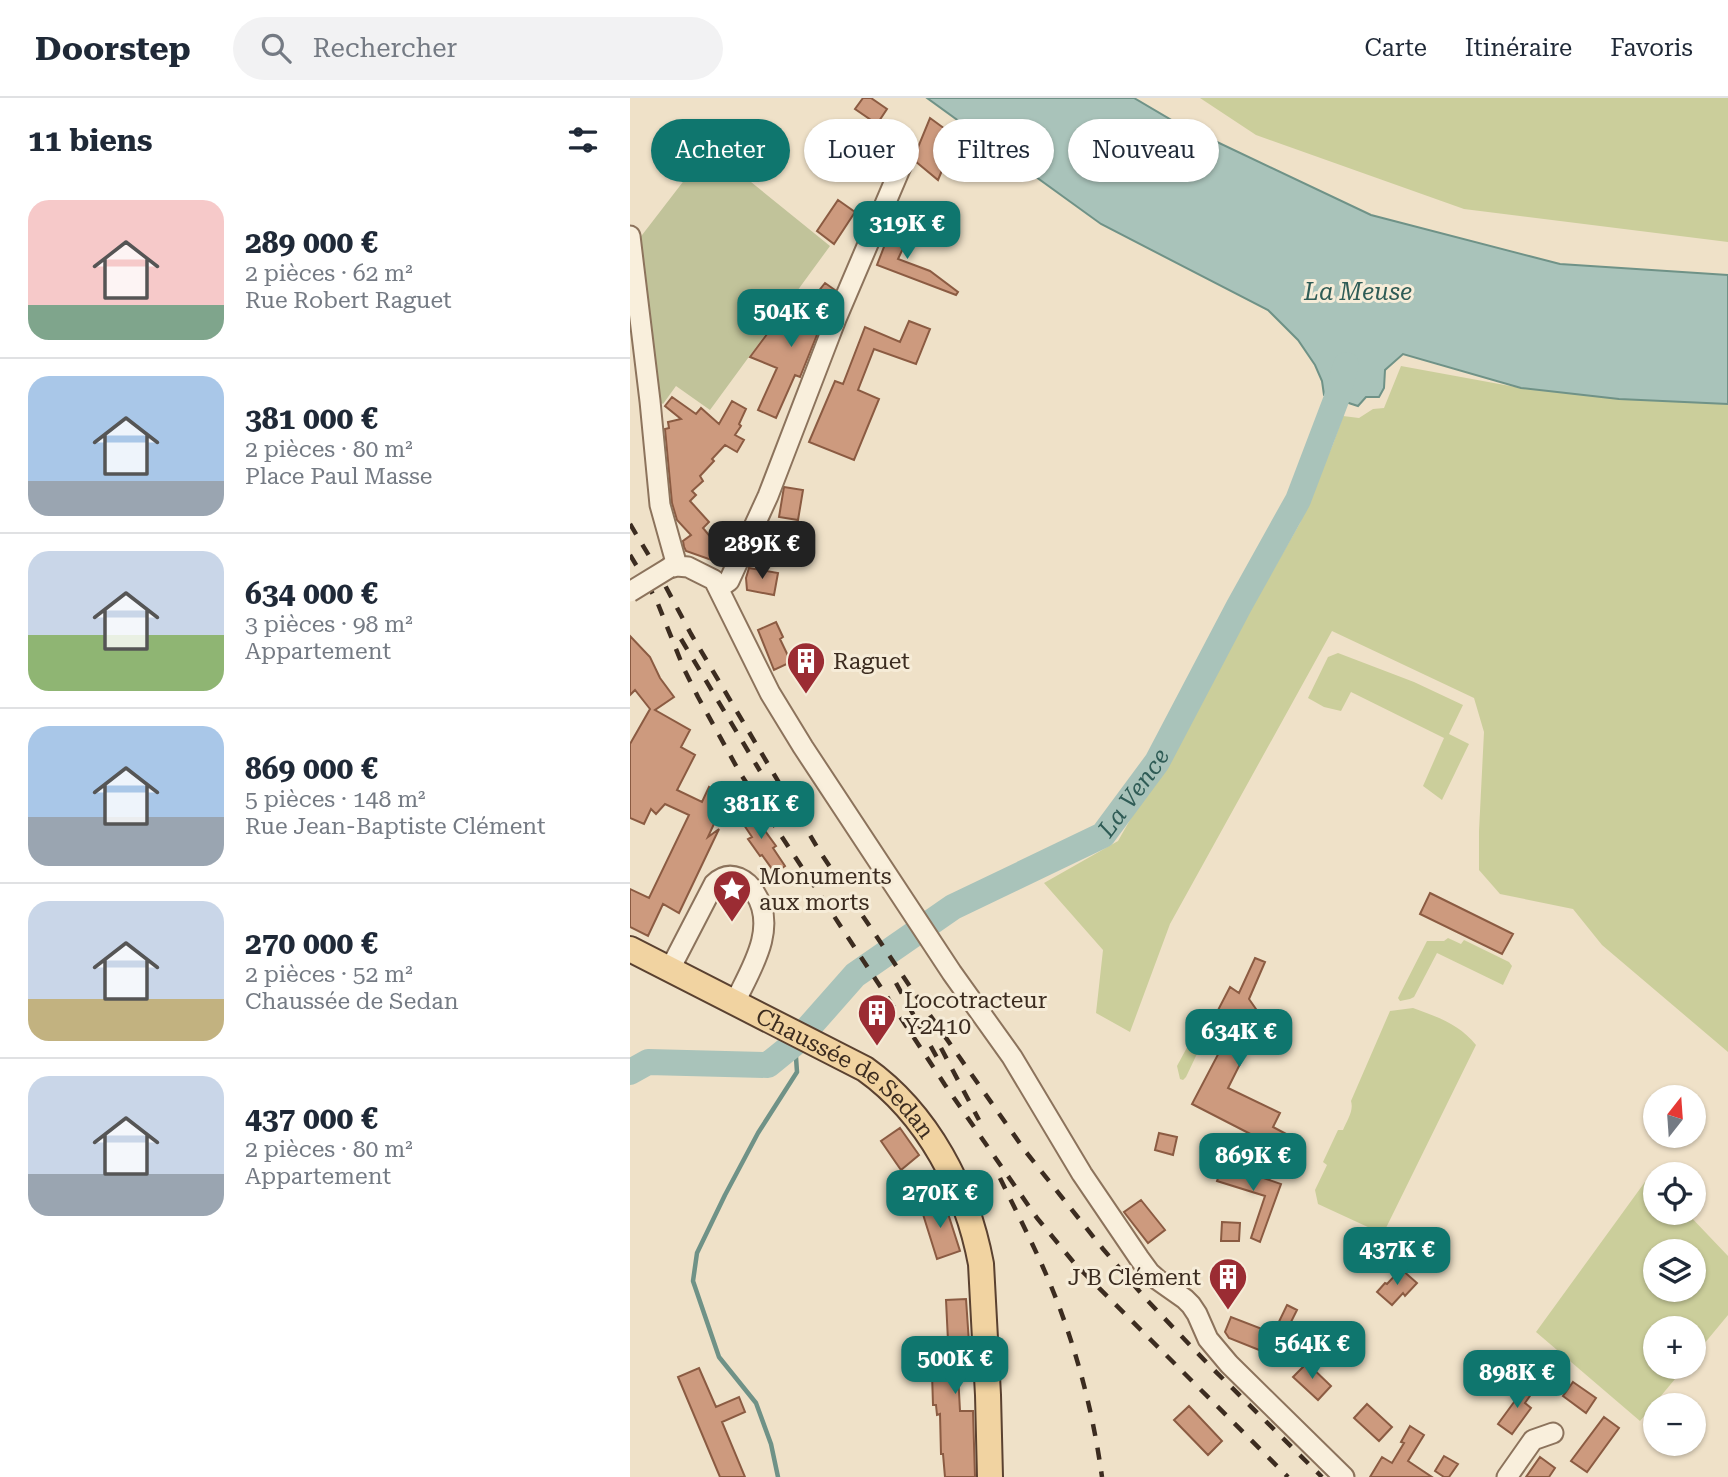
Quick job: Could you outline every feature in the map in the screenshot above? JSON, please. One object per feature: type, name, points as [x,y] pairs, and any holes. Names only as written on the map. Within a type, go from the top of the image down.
[{"type":"main road","name":"Chaussée de Sedan","points":[[630,950],[865,1069],[891,1089],[935,1146],[969,1215],[978,1246],[984,1287],[989,1477]]},
{"type":"street","points":[[719,587],[729,581],[768,496],[836,319],[894,182]]},
{"type":"street","points":[[630,236],[660,505],[673,567]]},
{"type":"street","points":[[630,592],[673,567],[688,567],[714,580],[770,693],[803,747],[933,945],[1012,1057],[1082,1174],[1125,1239],[1150,1273],[1185,1299],[1197,1314],[1216,1350],[1344,1477]]},
{"type":"street","points":[[670,969],[714,884],[725,876],[740,878],[747,882],[758,899],[765,927],[761,943],[734,1002]]},
{"type":"street","points":[[1507,1477],[1533,1440],[1553,1433]]},
{"type":"green space","points":[[1200,98],[1728,98],[1728,242],[1464,209],[1256,135]]},
{"type":"green space","points":[[683,182],[751,182],[830,246],[710,410],[676,386],[663,404],[656,400],[639,239]]},
{"type":"green space","points":[[1401,366],[1521,388],[1619,399],[1728,404],[1728,1052],[1602,945],[1573,909],[1500,894],[1479,870],[1484,732],[1474,698],[1332,631],[1170,924],[1130,1032],[1096,1013],[1103,950],[1044,883],[1118,841],[1300,523],[1343,416],[1359,418],[1373,409],[1384,408]]},
{"type":"green space","points":[[1338,653],[1414,682],[1463,705],[1449,734],[1469,744],[1442,800],[1423,786],[1444,738],[1351,692],[1341,711],[1324,707],[1308,698],[1328,657]]},
{"type":"green space","points":[[1448,938],[1461,944],[1464,940],[1509,962],[1512,966],[1503,985],[1437,953],[1414,997],[1400,1001],[1398,998],[1427,941],[1444,941]]},
{"type":"green space","points":[[1413,1008],[1455,1026],[1476,1045],[1383,1234],[1318,1204],[1315,1190],[1327,1165],[1323,1162],[1338,1130],[1343,1130],[1348,1119],[1352,1108],[1351,1101],[1390,1011]]},
{"type":"green space","points":[[1197,1029],[1203,1032],[1205,1037],[1183,1080],[1180,1079],[1177,1066]]},
{"type":"green space","points":[[1643,1185],[1643,1225],[1698,1225],[1728,1256],[1728,1315],[1706,1342],[1706,1316],[1643,1316],[1643,1379],[1675,1379],[1663,1393],[1643,1393],[1643,1417],[1640,1421],[1536,1332]]},
{"type":"water","name":"La Meuse","points":[[927,98],[1134,98],[1170,119],[1068,119],[1068,182],[1219,182],[1219,143],[1371,215],[1560,264],[1728,275],[1728,404],[1619,399],[1521,388],[1403,354],[1385,370],[1384,388],[1379,397],[1366,397],[1358,406],[1324,395],[1322,381],[1315,365],[1298,340],[1268,310],[1101,224],[1043,182],[1054,182],[1054,119],[956,119]]},
{"type":"building","points":[[863,98],[871,98],[887,109],[880,119],[870,119],[855,109]]},
{"type":"building","points":[[930,118],[933,120],[933,176],[919,164],[919,145]]},
{"type":"building","points":[[838,200],[855,212],[834,244],[817,231]]},
{"type":"building","points":[[890,223],[908,231],[898,259],[930,271],[958,292],[956,295],[877,265]]},
{"type":"building","points":[[825,283],[835,290],[800,377],[795,375],[776,418],[758,410],[777,368],[750,357],[773,326],[785,331],[805,303],[813,298]]},
{"type":"building","points":[[909,321],[930,329],[916,364],[874,349],[858,390],[879,399],[854,460],[809,442],[835,381],[843,384],[865,327],[900,342]]},
{"type":"building","points":[[672,397],[696,414],[701,408],[719,424],[732,401],[746,409],[735,435],[744,440],[737,452],[725,445],[700,476],[703,481],[692,491],[696,495],[690,501],[709,522],[703,528],[712,539],[732,545],[723,564],[686,551],[684,547],[683,541],[691,535],[677,520],[672,503],[665,429],[669,428],[668,422],[681,419],[665,406]]},
{"type":"building","points":[[784,487],[803,490],[798,520],[779,517]]},
{"type":"building","points":[[749,568],[778,573],[774,595],[747,590]]},
{"type":"building","points":[[776,622],[783,637],[780,639],[791,662],[774,670],[758,630]]},
{"type":"building","points":[[630,636],[650,657],[660,678],[674,697],[655,710],[690,730],[681,747],[695,755],[677,790],[702,802],[709,787],[728,793],[708,837],[719,829],[679,913],[663,904],[648,936],[630,927],[630,889],[649,898],[689,815],[665,804],[656,814],[651,809],[644,824],[630,818],[630,744],[650,709],[635,690],[630,695]]},
{"type":"building","points":[[749,809],[776,846],[773,848],[785,866],[775,873],[748,839],[752,837],[738,816]]},
{"type":"building","points":[[1430,893],[1513,934],[1502,954],[1420,914]]},
{"type":"building","points":[[1255,958],[1265,962],[1249,999],[1258,1012],[1260,1033],[1252,1050],[1248,1048],[1228,1088],[1280,1113],[1273,1127],[1290,1136],[1284,1149],[1192,1104],[1234,1024],[1216,1014],[1230,987],[1239,993]]},
{"type":"building","points":[[900,1128],[919,1155],[901,1170],[881,1141]]},
{"type":"building","points":[[1159,1133],[1177,1137],[1173,1155],[1155,1150]]},
{"type":"building","points":[[1223,1164],[1281,1184],[1260,1242],[1251,1238],[1265,1196],[1217,1181]]},
{"type":"building","points":[[1141,1200],[1165,1230],[1148,1243],[1124,1212]]},
{"type":"building","points":[[944,1201],[960,1251],[937,1259],[921,1208]]},
{"type":"building","points":[[1222,1222],[1240,1223],[1239,1241],[1221,1241]]},
{"type":"building","points":[[1401,1269],[1417,1283],[1392,1305],[1377,1292]]},
{"type":"building","points":[[966,1299],[971,1372],[958,1373],[960,1411],[973,1411],[975,1477],[945,1477],[941,1454],[940,1414],[937,1415],[936,1405],[933,1405],[932,1373],[945,1373],[944,1341],[948,1341],[946,1300]]},
{"type":"building","points":[[1287,1305],[1297,1310],[1274,1356],[1229,1338],[1225,1332],[1231,1317],[1267,1331],[1268,1328],[1275,1330]]},
{"type":"building","points":[[1307,1363],[1331,1386],[1318,1400],[1293,1377]]},
{"type":"building","points":[[699,1368],[716,1407],[739,1397],[745,1412],[722,1422],[745,1477],[720,1477],[678,1377]]},
{"type":"building","points":[[1573,1382],[1596,1398],[1586,1413],[1563,1396]]},
{"type":"building","points":[[1520,1384],[1532,1393],[1525,1403],[1531,1408],[1512,1434],[1498,1424],[1517,1398],[1513,1395]]},
{"type":"building","points":[[1367,1404],[1392,1427],[1379,1441],[1354,1418]]},
{"type":"building","points":[[1189,1406],[1222,1441],[1208,1455],[1174,1420]]},
{"type":"building","points":[[1604,1417],[1619,1428],[1587,1472],[1571,1461]]},
{"type":"building","points":[[1410,1426],[1424,1435],[1408,1461],[1432,1477],[1370,1477],[1382,1457],[1392,1463]]},
{"type":"building","points":[[1444,1456],[1458,1464],[1449,1477],[1435,1471]]},
{"type":"building","points":[[1540,1457],[1555,1468],[1549,1477],[1526,1477]]},
{"type":"waterway","name":"La Vence","points":[[630,1072],[648,1062],[768,1065],[795,1043],[855,975],[953,907],[1103,835],[1157,762],[1298,500],[1336,400],[1346,365]]},
{"type":"waterway","points":[[778,1477],[771,1444],[756,1403],[719,1357],[693,1281],[697,1253],[725,1195],[758,1133],[797,1072],[795,1043]]},
{"type":"railway","points":[[630,524],[691,634],[820,852],[1026,1152],[1146,1299],[1322,1477]]},
{"type":"railway","points":[[630,555],[652,591]]},
{"type":"railway","points":[[647,583],[684,669],[740,773],[945,1085],[1037,1218],[1075,1264],[1288,1477]]},
{"type":"railway","points":[[681,639],[760,771]]},
{"type":"railway","points":[[896,983],[940,1063]]},
{"type":"railway","points":[[941,1048],[979,1120]]},
{"type":"railway","points":[[1000,1178],[1042,1265],[1072,1342],[1093,1422],[1102,1477]]},
{"type":"place","name":"Raguet","points":[[806,695]]},
{"type":"place","name":"Monuments aux morts","points":[[732,923]]},
{"type":"place","name":"Locotracteur Y2410","points":[[877,1047]]},
{"type":"place","name":"J B Clément","points":[[1228,1311]]}]
